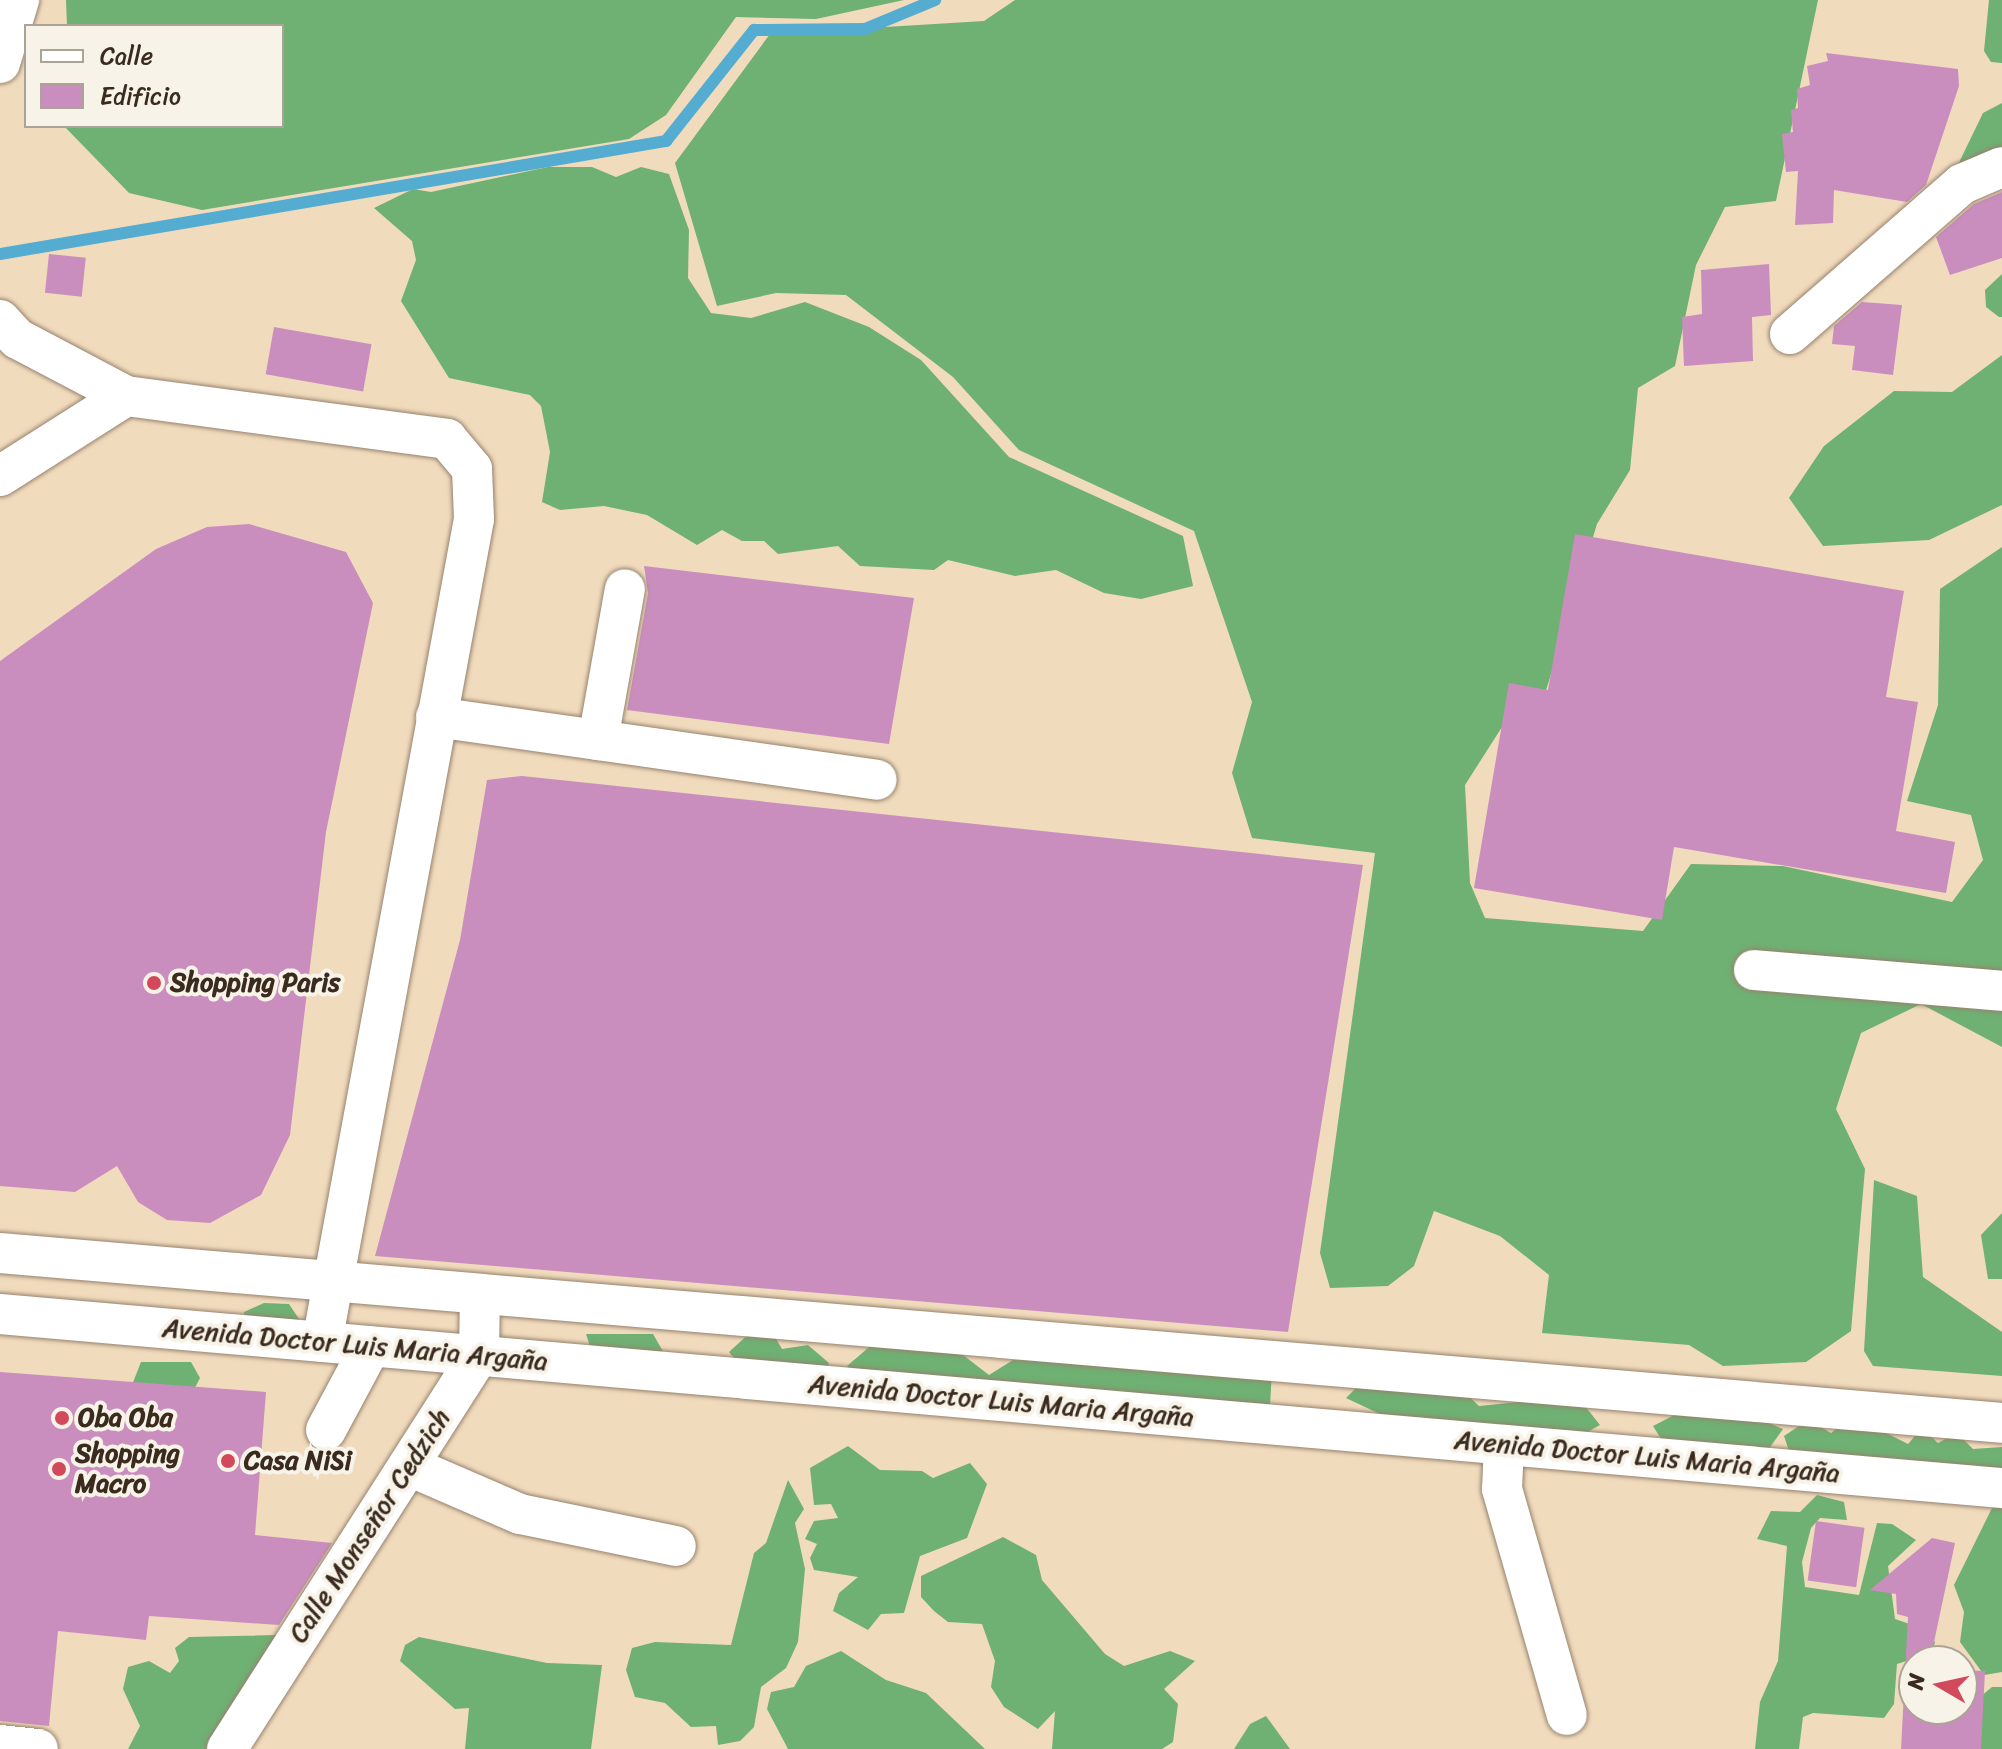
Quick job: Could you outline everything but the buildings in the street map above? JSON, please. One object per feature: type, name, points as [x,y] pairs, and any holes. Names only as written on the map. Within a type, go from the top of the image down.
[{"type":"street","points":[[0,63],[19,0]]},
{"type":"street","points":[[1790,334],[1962,184],[2002,167]]},
{"type":"street","points":[[0,320],[18,339],[126,396],[447,439],[472,469],[474,519],[330,1281],[322,1342]]},
{"type":"street","points":[[0,476],[126,396]]},
{"type":"street","points":[[598,740],[625,589]]},
{"type":"street","points":[[436,717],[877,780]]},
{"type":"street","points":[[1754,970],[2002,991]]},
{"type":"street","points":[[0,1253],[2002,1423]]},
{"type":"street","points":[[479,1355],[480,1294]]},
{"type":"street","name":"Avenida Doctor Luis Maria Argaña","points":[[0,1314],[2002,1488]]},
{"type":"street","points":[[326,1430],[371,1346]]},
{"type":"street","name":"Calle Monseñor Cedzich","points":[[227,1749],[479,1355]]},
{"type":"street","points":[[1281,1425],[1285,1363]]},
{"type":"street","points":[[1504,1445],[1502,1489],[1567,1715]]},
{"type":"street","points":[[409,1466],[520,1514],[676,1546]]},
{"type":"street","points":[[0,1745],[38,1749]]},
{"type":"green space","points":[[66,0],[904,0],[816,19],[736,17],[666,115],[629,139],[202,210],[129,193],[66,128],[284,128],[284,24],[67,24]]},
{"type":"green space","points":[[1015,0],[1818,0],[1776,201],[1725,207],[1696,265],[1675,366],[1638,388],[1630,470],[1597,524],[1533,733],[1502,727],[1465,785],[1470,883],[1485,918],[1643,931],[1691,864],[1783,866],[1952,902],[1983,860],[1971,815],[1907,801],[1938,705],[1940,589],[2002,547],[2002,1047],[1921,1004],[1861,1033],[1836,1109],[1865,1169],[1851,1331],[1806,1362],[1723,1366],[1689,1345],[1542,1333],[1549,1275],[1500,1236],[1434,1211],[1414,1266],[1388,1286],[1330,1288],[1320,1253],[1375,853],[1252,838],[1232,773],[1252,702],[1194,531],[1019,450],[953,377],[846,295],[776,293],[717,306],[675,163],[770,34],[984,21]]},
{"type":"green space","points":[[1989,0],[2002,0],[2002,63],[1991,62],[1984,51]]},
{"type":"green space","points":[[2002,103],[2002,160],[1951,179],[1983,113]]},
{"type":"green space","points":[[548,167],[592,167],[616,177],[641,167],[669,174],[689,230],[688,278],[711,313],[751,318],[805,302],[869,327],[921,360],[1009,457],[1183,536],[1193,586],[1141,599],[1104,593],[1056,570],[1015,576],[948,560],[934,570],[860,566],[838,546],[778,554],[764,541],[742,541],[722,530],[697,545],[647,515],[604,506],[560,510],[542,502],[550,452],[541,406],[530,395],[449,378],[401,301],[416,260],[412,241],[374,208],[413,189],[431,192]]},
{"type":"green space","points":[[2002,274],[2002,317],[1999,317],[1986,307],[1985,290]]},
{"type":"green space","points":[[2002,355],[2002,505],[1929,540],[1823,546],[1789,498],[1824,446],[1894,391],[1952,392]]},
{"type":"green space","points":[[1874,1180],[1917,1196],[1923,1277],[2002,1332],[2002,1376],[1873,1366],[1864,1351]]},
{"type":"green space","points":[[2002,1213],[2002,1279],[1988,1279],[1981,1235]]},
{"type":"green space","points":[[264,1303],[289,1304],[307,1331],[247,1333],[244,1312]]},
{"type":"green space","points":[[753,1330],[775,1337],[782,1349],[808,1345],[829,1363],[824,1380],[745,1371],[729,1352]]},
{"type":"green space","points":[[586,1334],[653,1334],[664,1353],[594,1359]]},
{"type":"green space","points":[[875,1342],[963,1355],[989,1375],[1013,1360],[1272,1370],[1270,1406],[866,1389],[847,1366]]},
{"type":"green space","points":[[141,1362],[191,1362],[200,1378],[188,1401],[132,1385]]},
{"type":"green space","points":[[1375,1369],[1444,1373],[1479,1406],[1577,1396],[1600,1425],[1566,1444],[1399,1423],[1346,1398]]},
{"type":"green space","points":[[1688,1408],[1740,1411],[1783,1429],[1763,1457],[1668,1450],[1653,1426]]},
{"type":"green space","points":[[1853,1416],[1908,1444],[1922,1428],[1938,1443],[1957,1433],[1973,1449],[2002,1447],[2002,1481],[1793,1463],[1784,1436],[1808,1420],[1831,1433]]},
{"type":"green space","points":[[848,1446],[880,1470],[922,1471],[933,1478],[970,1463],[987,1484],[967,1538],[920,1556],[904,1613],[881,1614],[868,1630],[833,1611],[839,1593],[858,1577],[814,1570],[810,1558],[817,1544],[805,1539],[814,1521],[838,1518],[831,1504],[814,1505],[810,1468]]},
{"type":"green space","points":[[788,1480],[804,1509],[795,1523],[805,1569],[798,1642],[786,1668],[761,1687],[754,1727],[740,1741],[718,1745],[716,1726],[691,1727],[665,1703],[635,1697],[626,1670],[632,1648],[655,1642],[731,1645],[754,1553],[766,1543]]},
{"type":"green space","points":[[1817,1495],[1844,1502],[1847,1520],[1820,1518],[1811,1528],[1802,1562],[1805,1587],[1859,1595],[1877,1523],[1892,1524],[1916,1540],[1888,1566],[1895,1619],[1924,1629],[1935,1642],[1934,1645],[1898,1645],[1894,1704],[1884,1718],[1813,1713],[1803,1717],[1799,1749],[1755,1749],[1760,1702],[1778,1661],[1787,1546],[1757,1539],[1771,1511],[1800,1512]]},
{"type":"green space","points":[[2002,1507],[2002,1672],[1984,1675],[1978,1667],[1978,1645],[1962,1645],[1960,1642],[1964,1612],[1954,1585],[1992,1508]]},
{"type":"green space","points":[[1003,1537],[1036,1555],[1042,1580],[1105,1654],[1124,1666],[1170,1651],[1195,1661],[1164,1689],[1178,1704],[1173,1742],[1162,1749],[1052,1749],[1055,1711],[1038,1729],[1004,1707],[991,1687],[995,1661],[982,1624],[948,1622],[921,1597],[921,1576]]},
{"type":"green space","points":[[299,1622],[245,1749],[128,1749],[140,1726],[123,1689],[128,1667],[149,1661],[170,1673],[179,1661],[175,1648],[189,1637],[275,1635]]},
{"type":"green space","points":[[419,1637],[547,1663],[602,1665],[591,1749],[465,1749],[469,1708],[455,1709],[400,1661],[405,1645]]},
{"type":"green space","points":[[841,1651],[886,1680],[926,1693],[985,1749],[788,1749],[767,1709],[771,1692],[794,1687],[806,1666]]},
{"type":"green space","points":[[1992,1687],[2002,1687],[2002,1749],[1979,1749],[1973,1725],[1978,1725],[1978,1699]]},
{"type":"green space","points":[[1266,1716],[1290,1749],[1234,1749],[1250,1724]]},
{"type":"waterway","points":[[0,254],[666,141],[754,30],[865,29],[935,0]]},
{"type":"place","name":"Shopping Paris","points":[[154,983]]},
{"type":"place","name":"Oba Oba","points":[[62,1418]]},
{"type":"place","name":"Casa NiSi","points":[[228,1461]]},
{"type":"place","name":"Shopping Macro","points":[[59,1469]]}]
